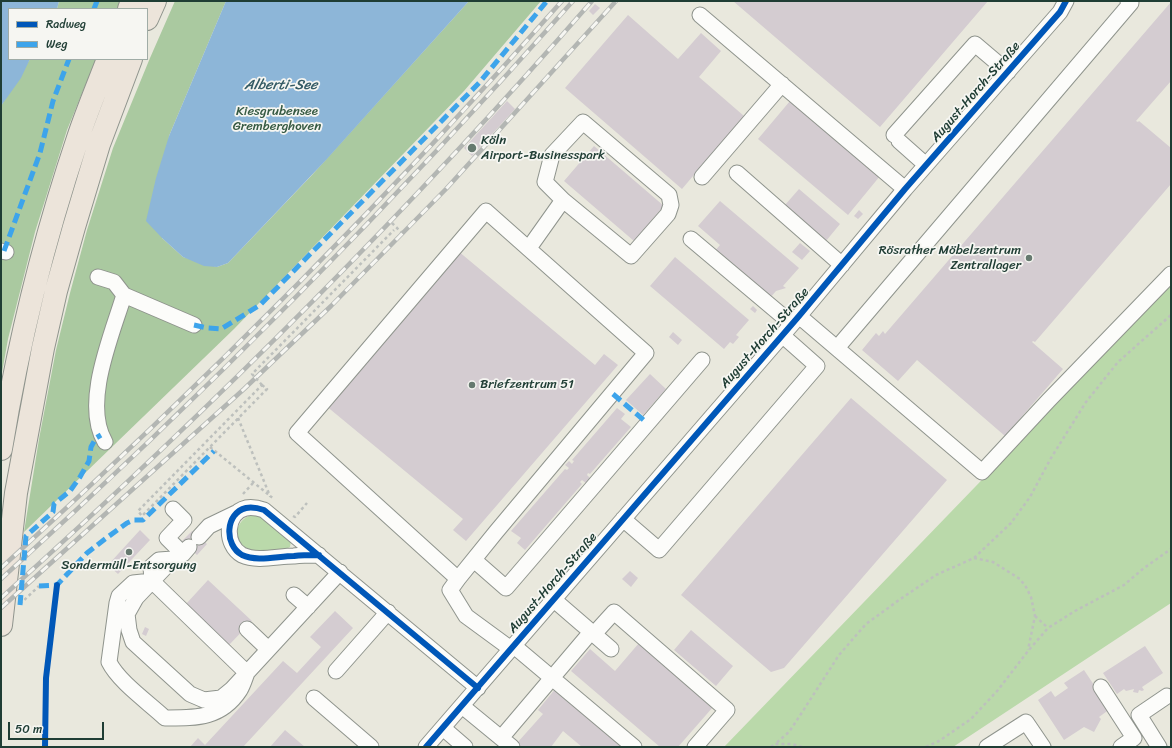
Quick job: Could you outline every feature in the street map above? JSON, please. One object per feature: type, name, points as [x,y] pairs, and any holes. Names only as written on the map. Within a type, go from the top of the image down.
[{"type":"highway","points":[[148,17],[155,1]]},
{"type":"highway","points":[[1,449],[21,341],[53,221],[78,137],[108,60]]},
{"type":"highway","points":[[1,625],[16,493],[43,348],[56,290],[100,144],[131,60]]},
{"type":"street","name":"August-Horch-Straße","points":[[426,747],[795,320],[905,189],[1060,12],[1066,1]]},
{"type":"street","points":[[837,348],[1131,3],[1128,1]]},
{"type":"street","points":[[700,15],[905,189]]},
{"type":"street","points":[[926,165],[896,138],[975,44],[1008,72]]},
{"type":"street","points":[[702,177],[782,84]]},
{"type":"street","points":[[584,122],[669,195],[671,204],[668,214],[632,256],[563,200],[545,182],[552,155],[584,122]]},
{"type":"street","points":[[737,173],[842,265]]},
{"type":"street","points":[[529,248],[563,200]]},
{"type":"street","points":[[458,579],[297,433],[486,211],[646,353],[496,532],[450,590],[466,616],[513,648],[634,747]]},
{"type":"street","points":[[691,239],[795,320],[837,348],[982,472],[1048,400],[1171,274]]},
{"type":"street","points":[[98,277],[114,282],[124,294],[194,325]]},
{"type":"street","points":[[105,442],[101,434],[97,390],[102,365],[124,294]]},
{"type":"street","points":[[623,519],[659,550],[670,538],[817,366],[782,335]]},
{"type":"street","points":[[474,560],[506,588],[702,360]]},
{"type":"street","points":[[247,672],[152,581],[151,567],[159,560],[186,549],[210,526],[245,508],[254,508],[270,502],[319,555],[478,688]]},
{"type":"street","points":[[173,509],[184,520],[166,538],[186,549]]},
{"type":"street","points":[[236,513],[231,522],[229,536],[232,546],[241,554],[254,558],[319,555]]},
{"type":"street","points":[[152,581],[136,598],[127,614],[129,630],[133,642],[190,694],[204,700],[221,698],[340,572]]},
{"type":"street","points":[[152,581],[133,583],[120,596],[117,603],[109,662],[122,679],[165,718],[198,718],[213,714],[226,706],[240,690],[247,672]]},
{"type":"street","points":[[294,595],[308,607]]},
{"type":"street","points":[[553,599],[611,649]]},
{"type":"street","points":[[336,671],[388,612]]},
{"type":"street","points":[[462,706],[500,745],[551,678],[614,612],[727,710],[695,747]]},
{"type":"street","points":[[247,629],[268,649]]},
{"type":"street","points":[[1101,687],[1134,738],[1121,747]]},
{"type":"street","points":[[1159,747],[1139,715],[1167,696]]},
{"type":"street","points":[[314,698],[371,747]]},
{"type":"street","points":[[987,747],[1026,722],[1043,747]]},
{"type":"street","points":[[443,728],[465,747]]},
{"type":"path","points":[[392,223],[395,229],[401,232]]},
{"type":"path","points":[[261,386],[138,511],[142,516],[265,392],[267,389],[261,386],[252,374],[395,229]]},
{"type":"path","points":[[771,747],[789,732],[839,655],[866,624],[936,576],[974,558],[1011,524],[1030,497],[1051,458],[1086,402],[1118,362],[1171,315]]},
{"type":"path","points":[[238,418],[270,502]]},
{"type":"path","points":[[210,447],[270,502]]},
{"type":"path","points":[[290,513],[294,517],[307,503]]},
{"type":"path","points":[[926,747],[939,741],[971,719],[998,690],[1048,628],[1075,611],[1124,585],[1144,568],[1171,549]]},
{"type":"path","points":[[974,558],[993,562],[1020,579],[1026,587],[1031,597],[1035,616],[1028,651]]},
{"type":"path","points":[[20,605],[39,586]]},
{"type":"path","points":[[1035,616],[1048,628]]},
{"type":"path","points":[[775,744],[792,744],[802,747]]},
{"type":"green space","points":[[59,1],[121,1],[118,8],[57,8]]},
{"type":"green space","points":[[175,1],[226,1],[169,136],[162,238],[183,257],[217,267],[228,263],[312,175],[469,1],[541,1],[464,91],[234,329],[24,532],[39,439],[56,350],[87,230],[113,148]]},
{"type":"green space","points":[[29,60],[96,60],[67,130],[35,232],[8,339],[1,378],[1,106]]},
{"type":"green space","points":[[1171,284],[1171,603],[953,747],[724,747]]},
{"type":"green space","points":[[260,515],[291,541],[290,547],[286,549],[252,551],[243,546],[239,542],[237,531],[242,521],[246,517]]},
{"type":"water","points":[[1,1],[59,1],[57,8],[8,8],[8,60],[30,60],[21,78],[1,106]]},
{"type":"water","name":"Alberti-See","points":[[226,1],[469,1],[326,160],[228,263],[217,267],[204,266],[183,257],[146,221],[156,178],[169,136]]},
{"type":"building","points":[[733,1],[988,1],[880,127]]},
{"type":"building","name":"Rösrather Möbelzentrum Zentrallager","points":[[1171,2],[1171,81],[1136,121],[1139,121],[1171,148],[1171,184],[1035,342],[1032,342],[1063,369],[1005,436],[917,360],[898,381],[862,350],[876,333],[879,336],[883,331],[885,334]]},
{"type":"building","points":[[595,4],[600,8],[593,15],[589,11]]},
{"type":"building","points":[[628,15],[678,59],[701,33],[721,51],[699,77],[744,116],[682,189],[565,88]]},
{"type":"building","points":[[507,101],[515,109],[472,156],[464,148]]},
{"type":"building","points":[[790,101],[880,176],[848,215],[758,139]]},
{"type":"building","points":[[594,146],[664,206],[634,241],[564,181]]},
{"type":"building","points":[[799,189],[840,224],[826,241],[785,205]]},
{"type":"building","points":[[720,201],[799,268],[783,286],[786,288],[776,291],[769,299],[714,252],[720,245],[698,226]]},
{"type":"building","points":[[859,210],[863,214],[858,219],[854,216]]},
{"type":"building","points":[[800,243],[810,251],[802,260],[792,252]]},
{"type":"building","name":"Briefzentrum 51","points":[[458,251],[595,365],[604,354],[618,365],[466,541],[453,530],[463,519],[325,405]]},
{"type":"building","points":[[675,257],[749,320],[736,335],[739,337],[733,344],[730,342],[724,349],[650,286]]},
{"type":"building","points":[[753,306],[757,310],[755,313],[750,309]]},
{"type":"building","points":[[673,332],[682,340],[678,345],[669,337]]},
{"type":"building","points":[[650,374],[666,389],[643,415],[626,400]]},
{"type":"building","points":[[851,398],[947,480],[784,668],[771,672],[681,595]]},
{"type":"building","points":[[617,408],[625,414],[621,419],[631,427],[590,474],[588,473],[587,475],[591,479],[587,484],[582,480],[580,482],[582,484],[525,550],[517,543],[521,538],[511,531],[565,469],[567,470],[569,468],[565,465],[569,461],[572,464],[574,461],[572,460]]},
{"type":"building","name":"Sondermüll-Entsorgung","points":[[140,530],[150,540],[118,574],[108,565]]},
{"type":"building","points":[[192,531],[207,544],[197,555],[182,541]]},
{"type":"building","points":[[630,571],[638,578],[631,587],[622,579]]},
{"type":"building","points":[[208,580],[252,621],[229,645],[186,604]]},
{"type":"building","points":[[335,611],[353,628],[243,747],[190,747],[198,738],[205,745],[283,661],[297,673],[321,647],[310,637]]},
{"type":"building","points":[[145,627],[149,629],[146,636],[142,634]]},
{"type":"building","points":[[691,630],[733,666],[716,686],[674,650]]},
{"type":"building","points":[[639,643],[713,707],[678,747],[660,747],[571,671],[590,649],[615,671]]},
{"type":"building","points":[[1145,646],[1163,673],[1142,687],[1144,690],[1139,690],[1138,693],[1133,692],[1134,689],[1126,691],[1124,689],[1117,694],[1103,673]]},
{"type":"building","points":[[1084,670],[1110,709],[1099,717],[1101,719],[1094,732],[1084,727],[1064,740],[1038,700],[1051,691],[1055,697],[1068,688],[1064,683]]},
{"type":"building","points":[[556,688],[624,747],[582,747],[563,731],[551,747],[522,747],[517,743],[543,714],[538,710]]},
{"type":"building","points":[[285,730],[305,747],[270,747]]},
{"type":"railway","points":[[1,568],[219,363],[428,149],[562,1]]},
{"type":"railway","points":[[1,579],[150,440],[295,298],[436,151],[573,1]]},
{"type":"railway","points":[[1,598],[155,456],[306,308],[451,157],[592,1]]},
{"type":"railway","points":[[1,608],[244,389],[331,306],[446,189],[616,1]]},
{"type":"marked path","points":[[94,8],[97,1]]},
{"type":"marked path","points":[[194,325],[221,329],[260,305],[479,83],[547,1]]},
{"type":"marked path","points":[[4,251],[40,153],[53,101],[69,60]]},
{"type":"marked path","points":[[613,394],[647,423]]},
{"type":"marked path","points":[[20,605],[26,536],[53,512],[54,504],[70,491],[89,461],[91,447],[96,438],[101,435]]},
{"type":"marked path","points":[[39,586],[57,585],[87,553],[105,539],[127,523],[134,520],[143,520],[214,451]]},
{"type":"cycle path","points":[[426,747],[799,316],[905,189],[1060,12],[1066,1]]},
{"type":"cycle path","points":[[319,555],[316,555],[300,555],[261,558],[242,555],[232,544],[229,530],[231,522],[239,511],[246,508],[264,510],[478,688]]},
{"type":"cycle path","points":[[45,747],[46,678],[57,585]]},
{"type":"place","name":"Köln Airport-Businesspark","points":[[472,148]]},
{"type":"place","name":"Rösrather Möbelzentrum Zentrallager","points":[[1029,258]]},
{"type":"place","name":"Briefzentrum 51","points":[[472,385]]},
{"type":"place","name":"Sondermüll-Entsorgung","points":[[129,552]]},
{"type":"park label","name":"Kiesgrubensee Gremberghoven","points":[[277,120]]}]
